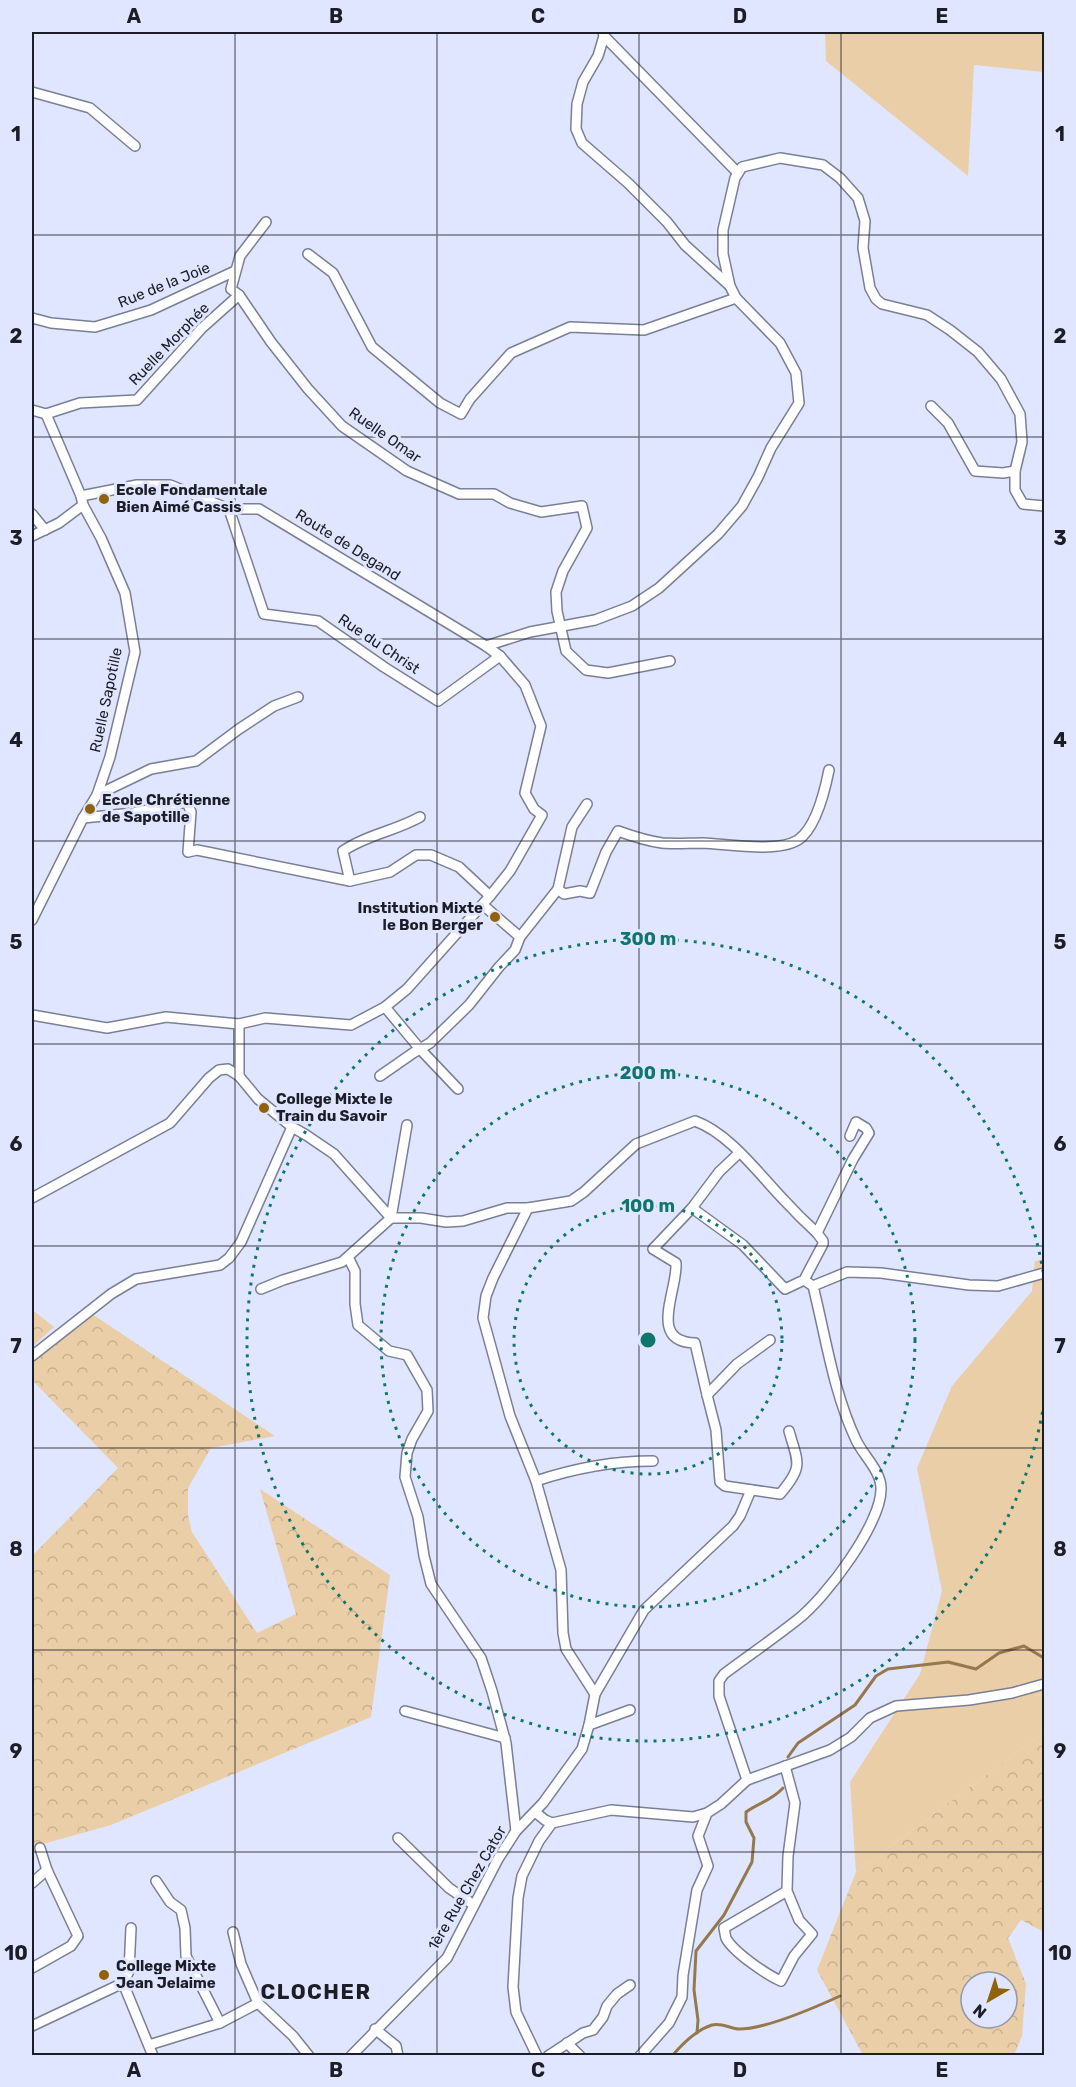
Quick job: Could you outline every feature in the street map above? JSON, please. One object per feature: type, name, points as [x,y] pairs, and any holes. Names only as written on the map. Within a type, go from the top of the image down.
[{"type":"street","points":[[603,34],[738,173]]},
{"type":"street","points":[[603,34],[598,56],[583,82],[577,104],[576,129],[582,142],[628,183],[667,222],[685,245],[730,286]]},
{"type":"street","points":[[32,92],[90,108],[135,146]]},
{"type":"street","points":[[486,646],[530,632],[595,620],[632,606],[659,588],[718,534],[742,506],[771,448],[799,404],[796,374],[780,344],[736,298],[730,286],[723,254],[723,230],[735,178],[742,167],[780,158],[823,165],[840,178],[858,198],[865,221],[863,248],[870,288],[876,299],[882,304],[927,315],[978,352],[1001,379],[1020,414],[1022,442],[1015,471],[1015,490],[1023,504],[1044,506]]},
{"type":"street","points":[[236,271],[240,256],[266,222]]},
{"type":"street","points":[[308,254],[333,273],[372,347],[440,403],[461,414],[470,399],[512,353],[570,327],[644,330],[736,298]]},
{"type":"street","name":"Ruelle Omar","points":[[236,271],[231,289],[239,295],[271,342],[308,389],[342,426],[407,471],[459,494],[494,494],[510,503],[541,512],[582,506],[587,528],[564,571],[556,592],[560,627]]},
{"type":"street","name":"Rue de la Joie","points":[[32,318],[51,323],[95,327],[151,310],[236,271]]},
{"type":"street","name":"Ruelle Morphée","points":[[46,414],[80,403],[137,400],[202,328],[239,295]]},
{"type":"street","points":[[931,406],[948,423],[975,471],[1003,474],[1015,471]]},
{"type":"street","points":[[32,410],[46,414]]},
{"type":"street","name":"Ruelle Sapotille","points":[[32,920],[83,818],[97,795],[110,757],[135,652],[125,593],[46,414]]},
{"type":"street","name":"Route de Degand","points":[[82,500],[137,485],[170,485],[229,509],[259,509],[500,656],[525,686],[541,726],[525,794],[534,809],[542,815],[510,871],[490,896]]},
{"type":"street","points":[[32,536],[59,523],[82,500]]},
{"type":"street","name":"Rue du Christ","points":[[229,509],[264,614],[318,621],[438,701],[500,656]]},
{"type":"street","points":[[32,514],[45,530]]},
{"type":"street","points":[[560,627],[566,651],[586,670],[608,673],[670,661]]},
{"type":"street","points":[[97,795],[151,769],[196,761],[274,706],[298,697]]},
{"type":"street","points":[[558,889],[564,894],[580,891],[590,893],[606,852],[618,831],[662,843],[706,843],[740,847],[784,845],[798,840],[808,829],[816,814],[830,770]]},
{"type":"street","points":[[32,1015],[107,1028],[166,1017],[239,1024],[265,1018],[351,1025],[385,1007],[407,989],[490,896],[459,867],[431,855],[416,855],[390,872],[350,880],[197,850],[188,852],[191,812],[187,802],[133,813],[83,818]]},
{"type":"street","points":[[380,1076],[430,1043],[469,1005],[515,950],[520,937],[558,889],[572,827],[587,804]]},
{"type":"street","points":[[350,880],[343,851],[355,843],[405,826],[420,817]]},
{"type":"street","points":[[483,905],[520,937]]},
{"type":"street","points":[[385,1007],[458,1089]]},
{"type":"street","points":[[238,1076],[239,1024]]},
{"type":"street","points":[[32,1198],[170,1123],[209,1078],[219,1070],[228,1069],[292,1128],[333,1154],[391,1218],[454,1221],[507,1209],[528,1208],[577,1198],[636,1144],[695,1121],[703,1124],[739,1153],[817,1233],[823,1244],[804,1280],[785,1289],[743,1245],[692,1208]]},
{"type":"street","points":[[817,1233],[853,1159],[869,1133],[866,1128],[856,1122],[850,1136]]},
{"type":"street","points":[[261,1289],[342,1262],[391,1218],[407,1125]]},
{"type":"street","points":[[32,1356],[111,1294],[136,1279],[220,1264],[229,1258],[241,1242],[292,1128]]},
{"type":"street","points":[[739,1153],[719,1172],[692,1208],[653,1249],[676,1263],[670,1297],[669,1326],[671,1334],[679,1341],[695,1343],[716,1430],[720,1482],[725,1486],[780,1494],[792,1480],[798,1465],[789,1431]]},
{"type":"street","points":[[528,1208],[493,1278],[486,1296],[483,1318],[510,1416],[536,1481],[561,1570],[563,1633],[566,1648],[595,1694]]},
{"type":"street","points":[[348,1257],[355,1271],[355,1304],[358,1325],[389,1351],[407,1355],[427,1390],[428,1411],[407,1453],[405,1477],[418,1517],[431,1584],[481,1658],[505,1738],[516,1831]]},
{"type":"street","points":[[813,1286],[847,1272],[881,1273],[969,1285],[998,1286],[1044,1273]]},
{"type":"street","points":[[747,1780],[719,1696],[719,1681],[724,1674],[799,1619],[827,1590],[864,1536],[881,1501],[879,1476],[857,1443],[844,1414],[830,1365],[813,1286],[804,1280]]},
{"type":"street","points":[[707,1395],[737,1364],[770,1340]]},
{"type":"street","points":[[536,1481],[583,1467],[622,1461],[653,1461]]},
{"type":"street","name":"1ère Rue Chez Cator","points":[[351,2055],[447,1958],[498,1859],[516,1831],[535,1812],[582,1749],[595,1694],[644,1610],[733,1526],[751,1491]]},
{"type":"street","points":[[537,2055],[516,2012],[513,1987],[518,1898],[522,1876],[539,1841],[552,1823],[611,1810],[693,1818],[721,1804],[747,1780],[830,1750],[851,1737],[870,1718],[896,1706],[969,1700],[1012,1693],[1044,1684]]},
{"type":"street","points":[[589,1725],[630,1710]]},
{"type":"street","points":[[405,1711],[505,1738]]},
{"type":"street","points":[[785,1766],[795,1803],[788,1856],[787,1891],[799,1920],[812,1934],[794,1956],[781,1981],[770,1977],[739,1951],[727,1939],[724,1928],[787,1891]]},
{"type":"street","points":[[535,1812],[552,1823]]},
{"type":"street","points":[[640,2055],[669,2023],[682,1997],[683,1975],[697,1890],[708,1866],[698,1836],[707,1813]]},
{"type":"street","points":[[398,1838],[450,1888],[474,1905]]},
{"type":"street","points":[[32,1968],[71,1946],[78,1936],[47,1870],[40,1848]]},
{"type":"street","points":[[32,1883],[47,1870]]},
{"type":"street","points":[[156,1881],[170,1902],[180,1910],[185,1928],[186,1956],[220,2023]]},
{"type":"street","points":[[32,2026],[123,1983],[129,1971],[131,1928]]},
{"type":"street","points":[[233,1932],[241,1964],[258,2003],[293,2036],[309,2055]]},
{"type":"street","points":[[123,1983],[153,2055]]},
{"type":"street","points":[[548,2055],[583,2033],[593,2030],[617,1994],[630,1985]]},
{"type":"street","points":[[148,2045],[220,2023],[258,2003]]},
{"type":"street","points":[[375,2029],[396,2046],[398,2055]]},
{"type":"street","points":[[567,2043],[580,2055]]},
{"type":"green space","points":[[825,32],[1044,32],[1044,72],[974,65],[968,176],[826,61]]},
{"type":"green space","points":[[1044,1259],[1044,1732],[856,1872],[850,1782],[920,1674],[942,1591],[917,1468],[952,1386],[1032,1291],[1035,1261]]},
{"type":"green space","points":[[34,1311],[54,1327],[32,1347],[32,1313]]},
{"type":"green space","points":[[92,1314],[275,1436],[211,1448],[188,1488],[188,1515],[192,1532],[257,1633],[296,1614],[260,1489],[390,1575],[371,1717],[111,1825],[32,1847],[32,1556],[118,1468],[32,1380],[32,1362]]},
{"type":"green space","points":[[1044,1732],[1044,1932],[1021,1920],[1008,1938],[1026,1984],[1022,2036],[1014,2055],[863,2055],[817,1970],[856,1872]]},
{"type":"waterway","points":[[788,1757],[798,1743],[855,1705],[876,1676],[888,1669],[948,1662],[976,1669],[999,1653],[1024,1646],[1044,1658]]},
{"type":"waterway","points":[[697,2033],[698,2020],[694,1990],[696,1951],[724,1915],[752,1862],[754,1838],[746,1822],[746,1812],[774,1796],[783,1788]]},
{"type":"waterway","points":[[672,2056],[690,2038],[712,2025],[719,2024],[739,2029],[750,2028],[790,2017],[840,1996]]},
{"type":"place","name":"Ecole Fondamentale Bien Aimé Cassis","points":[[104,499]]},
{"type":"place","name":"Ecole Chrétienne de Sapotille","points":[[90,809]]},
{"type":"place","name":"Institution Mixte le Bon Berger","points":[[495,917]]},
{"type":"place","name":"College Mixte le Train du Savoir","points":[[264,1108]]},
{"type":"place","name":"College Mixte Jean Jelaime","points":[[104,1975]]},
{"type":"district","name":"CLOCHER","points":[[316,1992]]}]
